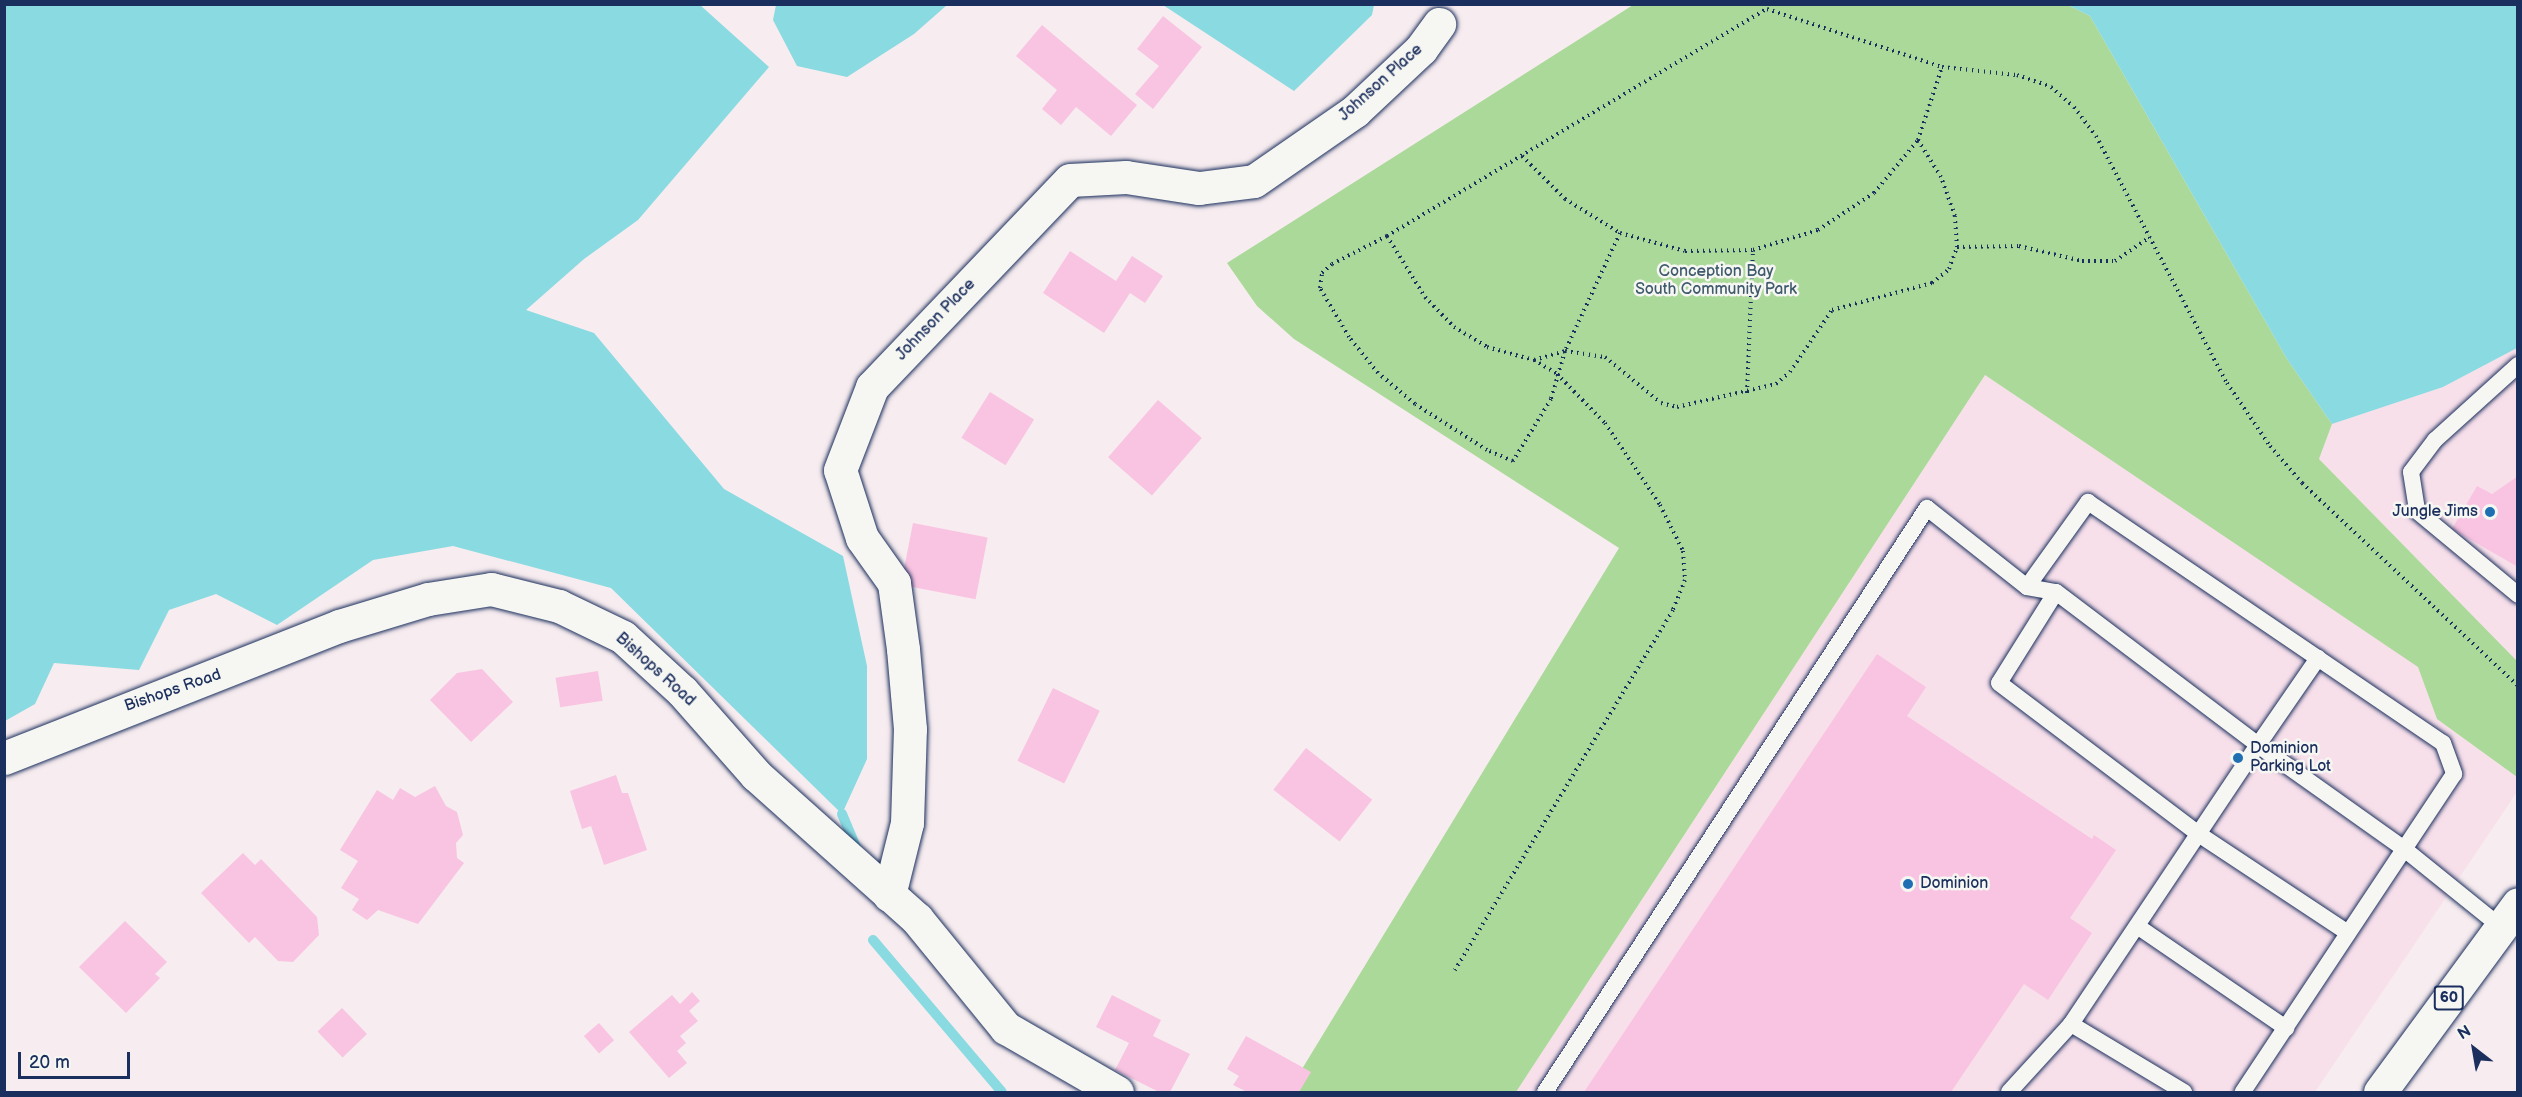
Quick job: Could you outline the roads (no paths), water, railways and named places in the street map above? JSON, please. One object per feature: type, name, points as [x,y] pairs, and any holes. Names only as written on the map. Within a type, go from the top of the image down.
[{"type":"street","name":"Johnson Place","points":[[889,896],[907,823],[910,729],[903,649],[894,583],[862,538],[840,470],[872,387],[1070,180],[1125,177],[1199,188],[1254,181],[1355,111],[1421,49],[1440,24]]},
{"type":"street","name":"Bishops Road","points":[[4,758],[339,626],[428,599],[492,589],[559,606],[623,637],[682,692],[756,776],[917,919],[1006,1028],[1117,1092]]},
{"type":"street","name":"60","points":[[2380,1092],[2509,916]]},
{"type":"lane","points":[[2517,365],[2435,440],[2411,472],[2417,511],[2517,595]]},
{"type":"lane","points":[[2027,587],[2088,502],[2443,743],[2454,774],[2243,1092]]},
{"type":"lane","points":[[1545,1092],[1927,508],[2027,587],[2056,592],[2258,745],[2403,848],[2509,916]]},
{"type":"lane","points":[[2056,592],[1999,682],[2198,833],[2348,933]]},
{"type":"lane","points":[[2009,1092],[2071,1024],[2318,658]]},
{"type":"lane","points":[[2137,926],[2286,1028]]},
{"type":"lane","points":[[2071,1024],[2184,1092]]},
{"type":"water","points":[[5,4],[700,5],[769,67],[638,220],[584,259],[526,310],[594,333],[724,489],[843,556],[867,666],[867,759],[842,814],[611,588],[453,546],[373,560],[277,625],[216,594],[169,610],[139,670],[54,663],[35,704],[5,721]]},
{"type":"water","points":[[776,4],[947,5],[914,34],[847,77],[797,66],[773,20]]},
{"type":"water","points":[[1163,5],[1374,5],[1372,15],[1294,91]]},
{"type":"water","points":[[2068,5],[2517,5],[2517,348],[2443,387],[2332,424],[2287,359],[2090,16]]},
{"type":"waterway","points":[[842,814],[858,852]]},
{"type":"waterway","points":[[873,940],[1002,1092]]},
{"type":"place","name":"Jungle Jims","points":[[2490,512]]},
{"type":"place","name":"Dominion Parking Lot","points":[[2238,758]]},
{"type":"place","name":"Dominion","points":[[1908,884]]},
{"type":"park label","name":"Conception Bay South Community Park","points":[[1716,281]]}]
